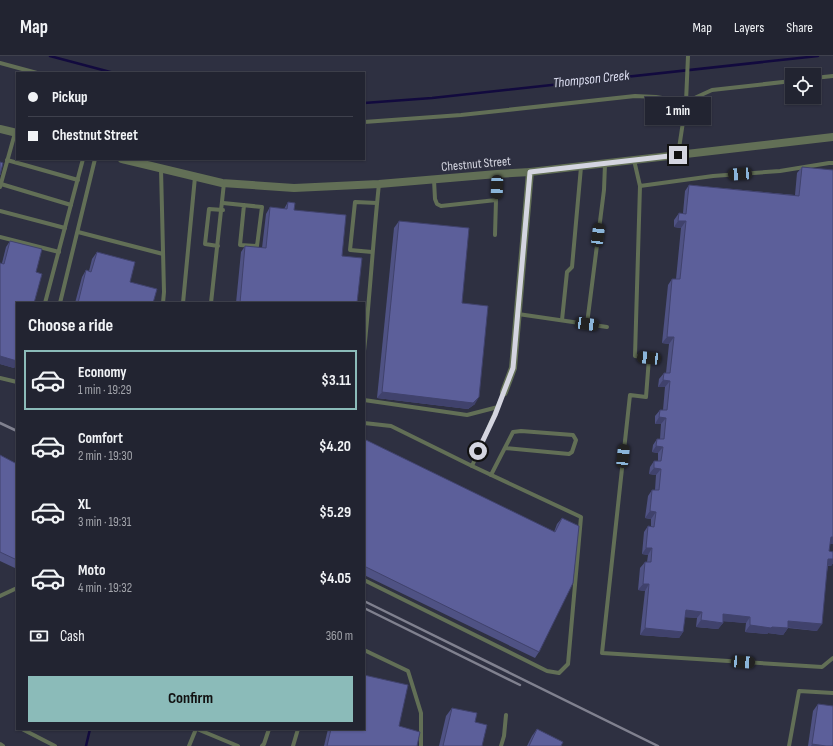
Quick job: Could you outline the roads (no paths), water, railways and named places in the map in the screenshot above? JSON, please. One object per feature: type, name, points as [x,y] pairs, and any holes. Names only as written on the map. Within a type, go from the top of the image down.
[{"type":"street","points":[[0,129],[16,133]]},
{"type":"street","name":"Chestnut Street","points":[[126,160],[224,183],[294,188],[379,184],[530,172],[833,137]]},
{"type":"street","points":[[504,392],[513,368],[530,172]]},
{"type":"lane","points":[[678,155],[686,102],[688,56]]},
{"type":"lane","points":[[0,63],[33,72]]},
{"type":"lane","points":[[821,77],[833,76]]},
{"type":"lane","points":[[365,122],[461,114],[635,96],[656,97],[686,102],[712,90],[785,81]]},
{"type":"lane","points":[[16,133],[0,186],[71,205]]},
{"type":"lane","points":[[7,160],[78,180]]},
{"type":"lane","points":[[45,302],[84,160]]},
{"type":"lane","points":[[60,302],[95,160]]},
{"type":"lane","points":[[634,160],[640,186],[635,356],[649,358],[646,397],[630,395],[602,653],[822,667],[833,658]]},
{"type":"lane","points":[[640,186],[713,176],[780,171],[829,162],[833,163]]},
{"type":"lane","points":[[587,324],[604,190],[605,164]]},
{"type":"lane","points":[[562,320],[566,272],[572,267],[581,166]]},
{"type":"lane","points":[[161,168],[164,302]]},
{"type":"lane","points":[[495,235],[497,174]]},
{"type":"lane","points":[[183,302],[195,177]]},
{"type":"lane","points":[[434,180],[435,199],[437,204],[441,206],[496,200]]},
{"type":"lane","points":[[211,302],[224,183]]},
{"type":"lane","points":[[365,342],[370,301],[372,252],[379,184]]},
{"type":"lane","points":[[372,252],[350,250],[355,202],[377,203]]},
{"type":"lane","points":[[223,203],[244,205],[262,207],[257,246],[240,244],[244,205]]},
{"type":"lane","points":[[218,246],[205,244],[209,209],[222,210]]},
{"type":"lane","points":[[0,211],[65,228]]},
{"type":"lane","points":[[78,232],[163,254]]},
{"type":"lane","points":[[0,237],[59,252]]},
{"type":"lane","points":[[518,314],[606,327]]},
{"type":"lane","points":[[0,378],[16,382]]},
{"type":"lane","points":[[472,466],[504,392]]},
{"type":"lane","points":[[365,400],[467,415],[498,407]]},
{"type":"lane","points":[[365,423],[391,426],[581,517],[568,664],[559,673],[547,671],[365,580]]},
{"type":"lane","points":[[491,475],[513,432],[521,430],[573,435],[576,440],[570,454],[505,448]]},
{"type":"lane","points":[[0,596],[16,588]]},
{"type":"lane","points":[[365,650],[408,671],[421,713],[421,746]]},
{"type":"lane","points":[[789,746],[799,691],[833,693]]},
{"type":"lane","points":[[501,746],[504,736],[506,715]]},
{"type":"lane","points":[[24,730],[55,746]]},
{"type":"lane","points":[[189,746],[196,730]]},
{"type":"lane","points":[[198,730],[238,746]]},
{"type":"lane","points":[[262,746],[269,730]]},
{"type":"lane","points":[[293,746],[298,730]]},
{"type":"lane","points":[[43,746],[46,741]]},
{"type":"waterway","name":"Thompson Creek","points":[[50,56],[110,72]]},
{"type":"waterway","name":"Thompson Creek","points":[[365,103],[432,98],[818,56]]},
{"type":"waterway","points":[[86,746],[90,730]]},
{"type":"railway","points":[[0,423],[16,431]]},
{"type":"railway","points":[[365,601],[658,746]]},
{"type":"railway","points":[[365,608],[520,685]]}]
